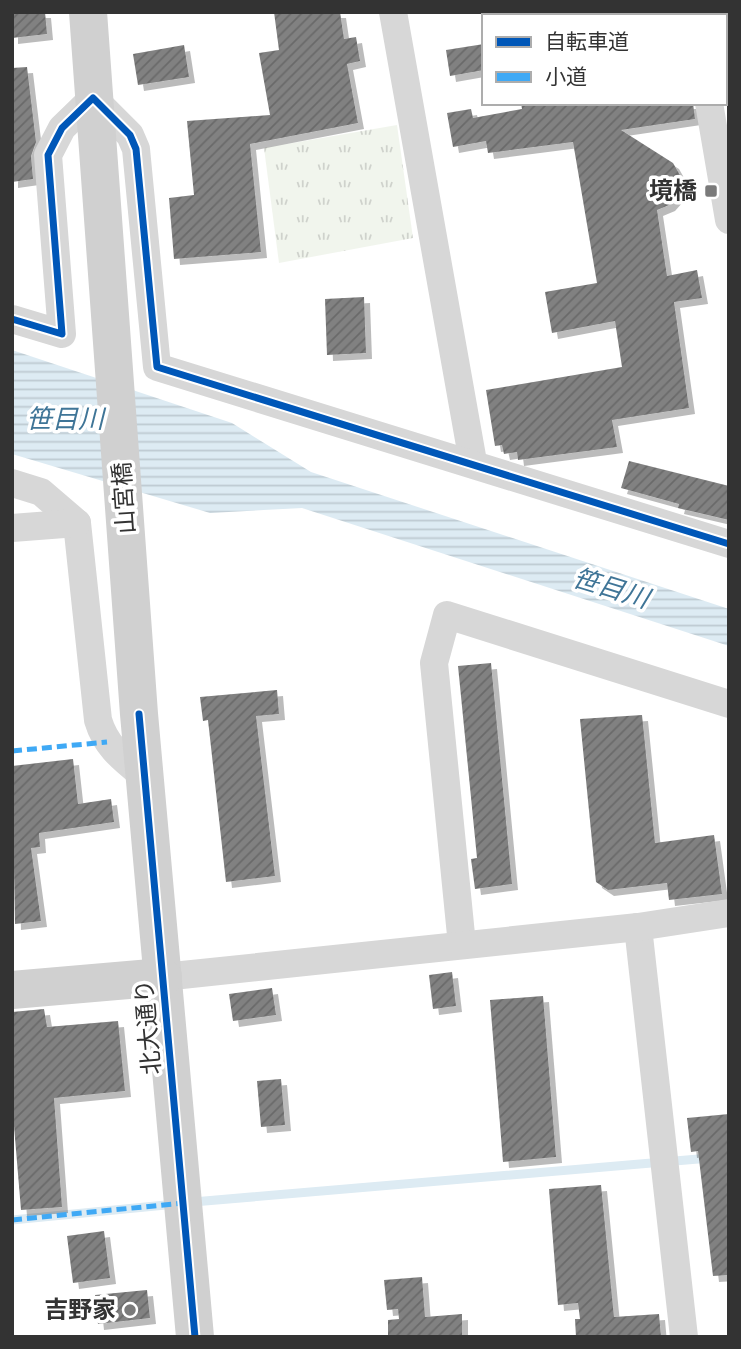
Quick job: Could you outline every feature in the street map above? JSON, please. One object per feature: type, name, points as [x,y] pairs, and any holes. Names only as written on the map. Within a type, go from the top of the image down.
[{"type":"street","points":[[88,12],[93,98],[130,135],[136,149],[158,366],[729,544]]},
{"type":"street","points":[[393,12],[473,462]]},
{"type":"street","points":[[12,318],[62,334],[48,155],[62,128],[93,98]]},
{"type":"street","name":"山宮橋","points":[[93,98],[139,714]]},
{"type":"street","points":[[709,105],[729,219]]},
{"type":"street","points":[[12,483],[41,492],[77,523],[97,720],[113,751],[145,777]]},
{"type":"street","points":[[12,528],[77,523]]},
{"type":"street","points":[[462,945],[434,663],[447,615],[729,704]]},
{"type":"street","name":"北大通り","points":[[139,714],[195,1337]]},
{"type":"street","points":[[12,990],[163,977],[638,927],[729,913]]},
{"type":"street","points":[[638,927],[684,1337]]},
{"type":"green space","points":[[397,125],[413,238],[279,263],[264,148]]},
{"type":"water","name":"笹目川","points":[[12,350],[232,423],[311,472],[729,609],[729,646],[302,508],[210,513],[12,454]]},
{"type":"building","points":[[12,12],[45,12],[47,34],[12,38]]},
{"type":"building","points":[[274,12],[340,12],[344,39],[356,37],[360,61],[347,64],[358,123],[250,144],[261,252],[174,259],[169,198],[194,195],[187,121],[270,115],[259,53],[279,50]]},
{"type":"building","points":[[482,44],[482,70],[450,76],[446,50]]},
{"type":"building","points":[[184,45],[189,77],[138,85],[133,54]]},
{"type":"building","points":[[27,67],[36,142],[31,156],[33,179],[12,182],[12,68]]},
{"type":"building","points":[[521,105],[693,105],[695,119],[621,130],[673,163],[681,177],[678,195],[669,205],[657,210],[667,276],[697,270],[702,298],[674,302],[689,408],[612,420],[617,447],[518,460],[517,452],[504,454],[502,445],[495,446],[486,390],[622,367],[615,321],[552,333],[545,292],[597,283],[573,142],[488,153],[486,141],[453,147],[447,113],[471,109],[473,118],[522,109]]},
{"type":"building","points":[[364,297],[366,353],[327,355],[325,299]]},
{"type":"building","points":[[629,461],[729,486],[729,520],[678,508],[679,504],[621,488]]},
{"type":"building","points":[[491,663],[512,884],[475,889],[471,859],[477,858],[458,666]]},
{"type":"building","points":[[277,690],[279,714],[256,716],[275,876],[226,882],[208,720],[203,721],[200,697]]},
{"type":"building","points":[[642,715],[655,843],[714,835],[722,894],[669,900],[667,883],[608,890],[596,882],[580,719]]},
{"type":"building","points":[[73,759],[78,804],[111,799],[114,822],[39,833],[40,847],[31,848],[41,921],[15,924],[12,766]]},
{"type":"building","points":[[452,972],[456,1006],[433,1009],[429,975]]},
{"type":"building","points":[[272,988],[276,1015],[233,1021],[229,994]]},
{"type":"building","points":[[543,996],[556,1157],[503,1162],[490,1000]]},
{"type":"building","points":[[44,1009],[47,1027],[118,1021],[125,1091],[54,1098],[62,1207],[21,1210],[12,1102],[12,1012]]},
{"type":"building","points":[[281,1079],[285,1125],[261,1127],[257,1081]]},
{"type":"building","points":[[729,1114],[729,1275],[713,1276],[698,1151],[691,1152],[687,1118]]},
{"type":"building","points":[[601,1185],[614,1317],[659,1314],[661,1337],[576,1337],[575,1319],[580,1319],[578,1303],[558,1305],[549,1189]]},
{"type":"building","points":[[104,1231],[110,1278],[73,1283],[67,1236]]},
{"type":"building","points":[[422,1277],[425,1317],[462,1314],[462,1337],[388,1337],[388,1320],[399,1319],[398,1309],[387,1310],[384,1280]]},
{"type":"building","points":[[147,1290],[150,1318],[98,1324],[95,1295]]},
{"type":"waterway","points":[[193,1202],[710,1158]]},
{"type":"waterway","points":[[12,1220],[176,1204]]},
{"type":"marked path","points":[[12,751],[107,742]]},
{"type":"marked path","points":[[12,1220],[183,1203]]},
{"type":"cycle path","points":[[12,319],[62,334],[48,155],[62,128],[93,98],[130,135],[136,149],[157,367],[729,544]]},
{"type":"cycle path","points":[[139,714],[195,1337]]},
{"type":"place","name":"境橋","points":[[711,191]]},
{"type":"place","name":"吉野家","points":[[130,1310]]}]
